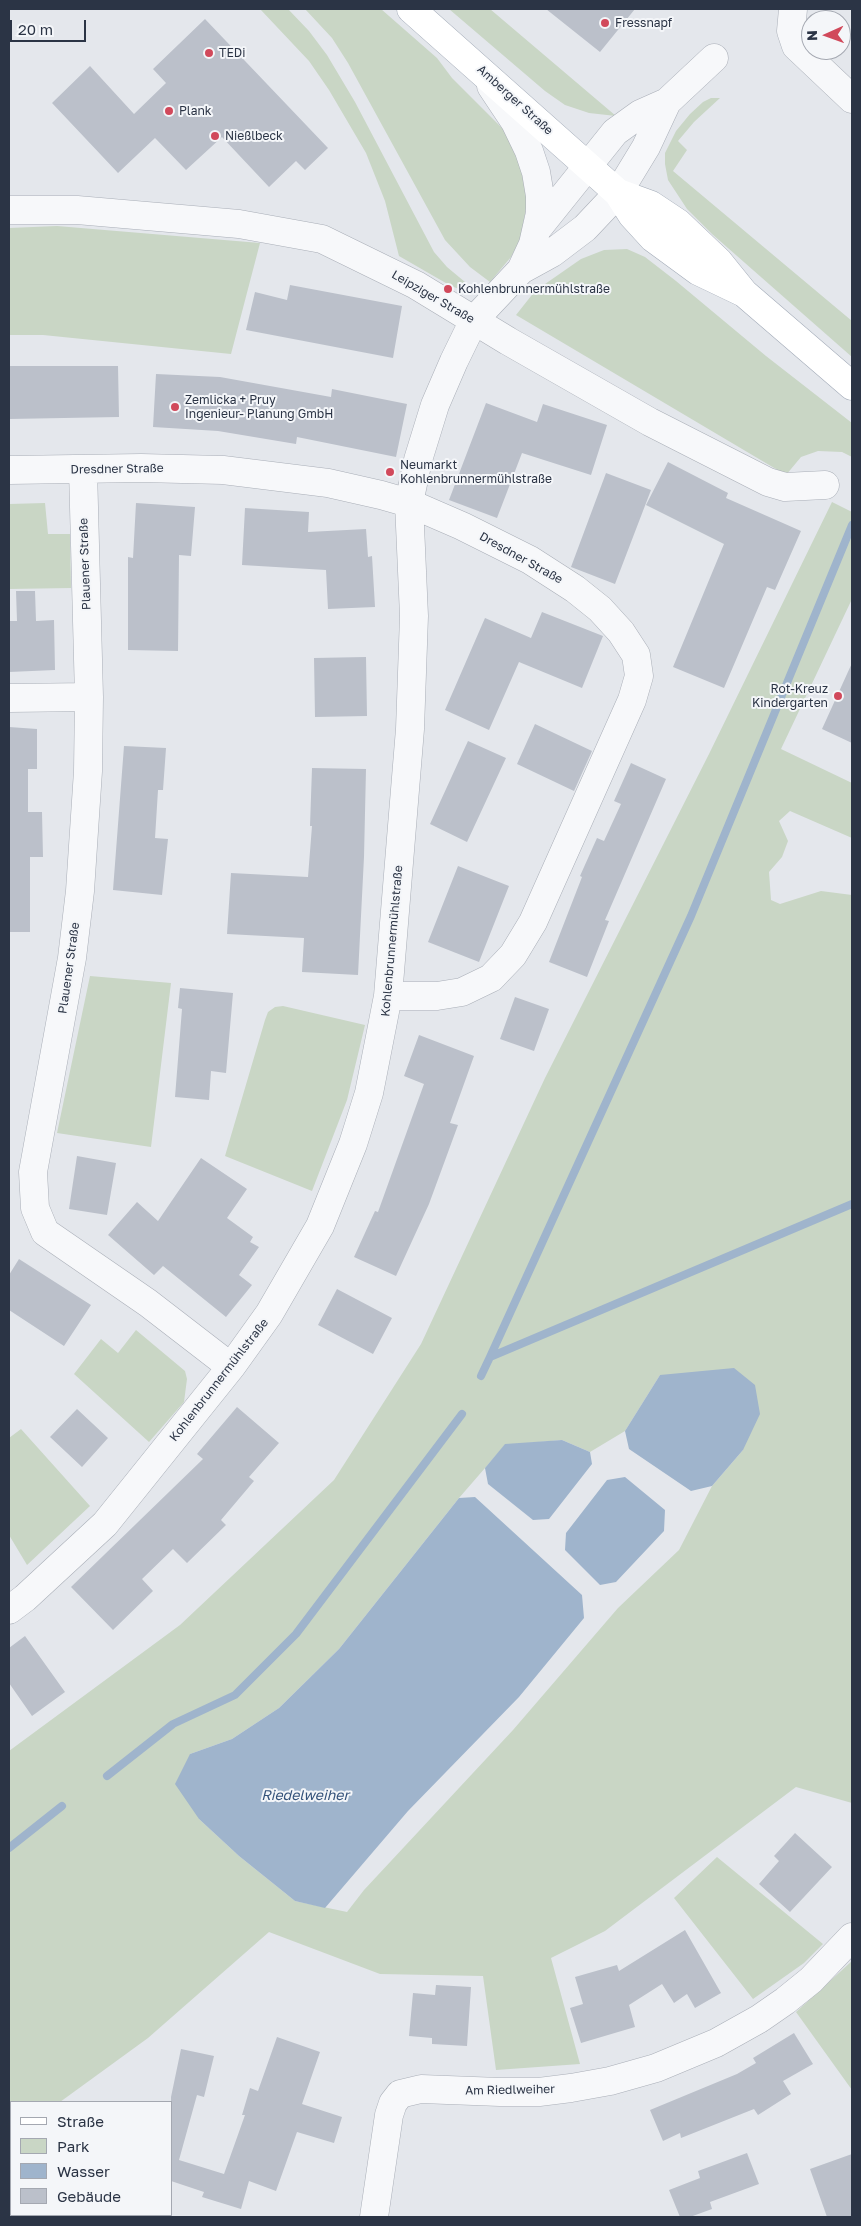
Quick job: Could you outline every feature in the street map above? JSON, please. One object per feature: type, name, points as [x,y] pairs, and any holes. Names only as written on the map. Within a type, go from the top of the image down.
[{"type":"main road","name":"Amberger Straße","points":[[411,9],[618,193],[632,215],[652,238],[698,271],[744,293],[852,386]]},
{"type":"street","points":[[793,9],[791,31],[796,46],[852,99]]},
{"type":"street","name":"Kohlenbrunnermühlstraße","points":[[521,270],[538,228],[605,142],[626,123],[667,102],[714,58]]},
{"type":"street","name":"Kohlenbrunnermühlstraße","points":[[479,68],[515,122],[529,151],[540,196],[538,228]]},
{"type":"street","name":"Kohlenbrunnermühlstraße","points":[[9,1610],[25,1598],[105,1524],[232,1367],[269,1314],[320,1226],[353,1144],[369,1092],[388,996],[410,729],[414,616],[409,503],[418,460],[435,405],[474,320],[521,270],[552,254],[585,228],[618,193],[646,147],[667,102]]},
{"type":"street","name":"Leipziger Straße","points":[[9,210],[77,210],[239,224],[304,234],[322,239],[416,285],[650,422],[768,482],[785,487],[825,485]]},
{"type":"street","name":"Dresdner Straße","points":[[9,470],[141,468],[223,470],[328,483],[381,494],[409,503],[462,526],[530,560],[575,589],[600,609],[621,632],[636,655],[639,676],[616,738],[533,922],[513,955],[491,978],[462,992],[437,996],[388,996]]},
{"type":"street","name":"Plauener Straße","points":[[83,469],[89,697],[88,772],[78,901],[69,984],[33,1172],[35,1208],[45,1232],[148,1303],[232,1367]]},
{"type":"street","points":[[9,698],[89,697]]},
{"type":"street","name":"Am Riedlweiher","points":[[374,2217],[388,2122],[393,2103],[400,2094],[421,2089],[500,2092],[563,2089],[610,2081],[656,2068],[716,2043],[759,2019],[810,1980],[852,1937]]},
{"type":"green space","points":[[260,9],[288,9],[309,31],[327,55],[355,102],[434,252],[447,267],[471,287],[462,290],[451,286],[399,256],[385,201],[366,153],[329,90],[309,61]]},
{"type":"green space","points":[[305,9],[381,9],[437,58],[452,78],[505,131],[514,144],[527,183],[526,208],[521,238],[511,257],[490,282],[470,267],[445,240],[348,63],[332,38]]},
{"type":"green space","points":[[449,9],[490,9],[616,116],[589,113],[565,105],[545,91]]},
{"type":"green space","points":[[711,98],[720,98],[694,122],[678,141],[687,150],[673,171],[852,321],[852,357],[712,234],[687,209],[668,180],[665,153],[676,131],[690,114],[703,102]]},
{"type":"green space","points":[[57,226],[260,243],[231,354],[43,335],[9,335],[9,228]]},
{"type":"green space","points":[[627,249],[645,257],[766,356],[852,423],[852,457],[842,452],[818,451],[801,457],[786,475],[516,315],[535,291],[581,259],[604,250]]},
{"type":"green space","points":[[832,502],[852,512],[852,599],[781,749],[852,783],[852,838],[790,811],[779,821],[788,841],[782,857],[769,872],[771,900],[780,904],[821,891],[852,895],[852,1803],[796,1787],[605,1931],[551,1958],[580,2064],[496,2070],[483,1976],[380,1974],[269,1932],[148,2038],[61,2101],[10,2101],[9,2141],[9,1751],[180,1625],[334,1480],[421,1344],[545,1078],[709,754]],"holes":[[[660,1375],[743,1450],[712,1486],[679,1550],[618,1608],[513,1730],[364,1890],[347,1912],[295,1901],[239,1856],[199,1819],[190,1754],[232,1739],[279,1708],[339,1649],[459,1498],[505,1445],[562,1440],[590,1452],[625,1431]]]},
{"type":"green space","points":[[45,503],[48,534],[70,534],[71,588],[9,589],[9,504]]},
{"type":"green space","points":[[90,976],[171,983],[151,1147],[57,1133]]},
{"type":"green space","points":[[283,1006],[365,1025],[347,1100],[312,1191],[225,1156],[268,1012],[275,1007]]},
{"type":"green space","points":[[136,1330],[185,1371],[187,1379],[184,1402],[149,1442],[74,1374],[101,1339],[118,1353]]},
{"type":"green space","points":[[21,1429],[90,1506],[27,1565],[9,1535],[9,1438]]},
{"type":"green space","points":[[717,1857],[823,1944],[804,1963],[753,1999],[674,1898]]},
{"type":"green space","points":[[852,1961],[852,2090],[796,2012]]},
{"type":"water","points":[[734,1368],[755,1385],[760,1414],[743,1450],[712,1486],[691,1491],[629,1449],[625,1431],[660,1375]]},
{"type":"water","points":[[562,1440],[590,1452],[592,1464],[549,1519],[533,1520],[488,1484],[485,1468],[505,1444]]},
{"type":"water","points":[[625,1477],[665,1510],[664,1531],[616,1582],[600,1585],[565,1550],[566,1533],[607,1480]]},
{"type":"water","name":"Riedelweiher","points":[[475,1497],[582,1595],[584,1618],[519,1697],[408,1811],[325,1908],[295,1901],[239,1856],[199,1819],[175,1784],[190,1754],[232,1739],[279,1708],[339,1649],[459,1498]]},
{"type":"building","points":[[546,9],[635,9],[600,52]]},
{"type":"building","points":[[205,19],[328,148],[305,170],[296,161],[269,187],[222,137],[186,170],[155,138],[118,173],[52,103],[90,66],[134,114],[166,83],[153,69]]},
{"type":"building","points":[[290,285],[402,306],[393,358],[246,330],[255,292],[287,300]]},
{"type":"building","points":[[9,366],[118,366],[119,417],[9,419]]},
{"type":"building","points":[[156,374],[220,377],[331,397],[332,389],[407,404],[396,457],[297,437],[296,444],[218,431],[153,427]]},
{"type":"building","points":[[486,403],[537,422],[543,404],[607,425],[591,475],[522,453],[497,518],[449,500]]},
{"type":"building","points":[[668,462],[728,493],[726,498],[801,531],[775,590],[767,587],[724,688],[673,667],[724,544],[646,505]]},
{"type":"building","points":[[606,473],[651,490],[615,584],[571,567]]},
{"type":"building","points":[[136,503],[195,507],[191,556],[179,555],[178,651],[128,650],[128,557],[133,558]]},
{"type":"building","points":[[245,508],[309,512],[308,532],[366,529],[368,557],[372,556],[375,607],[328,609],[326,570],[242,565]]},
{"type":"building","points":[[16,591],[35,591],[36,621],[54,620],[55,670],[9,672],[9,621],[17,621]]},
{"type":"building","points":[[542,612],[603,636],[582,688],[519,662],[489,730],[445,710],[485,618],[531,638]]},
{"type":"building","points":[[366,657],[367,716],[315,717],[314,658]]},
{"type":"building","points":[[852,663],[852,743],[822,729]]},
{"type":"building","points":[[535,724],[592,751],[574,791],[517,764]]},
{"type":"building","points":[[9,727],[37,729],[37,769],[28,769],[28,812],[42,812],[43,857],[30,857],[30,932],[9,932]]},
{"type":"building","points":[[468,741],[506,758],[467,842],[430,824]]},
{"type":"building","points":[[124,746],[166,748],[163,790],[158,790],[155,838],[168,839],[162,895],[113,890]]},
{"type":"building","points":[[631,763],[666,779],[605,920],[609,921],[587,977],[549,962],[582,877],[580,876],[597,838],[604,841],[621,804],[614,801]]},
{"type":"building","points":[[312,768],[366,769],[358,975],[302,972],[304,938],[227,934],[231,873],[308,877],[312,826],[310,826]]},
{"type":"building","points":[[458,866],[509,886],[479,962],[428,942]]},
{"type":"building","points":[[180,988],[233,993],[226,1073],[211,1071],[209,1100],[175,1097],[182,1009],[178,1008]]},
{"type":"building","points":[[515,997],[549,1009],[534,1051],[500,1039]]},
{"type":"building","points":[[419,1035],[474,1056],[450,1123],[458,1125],[429,1204],[396,1276],[354,1257],[375,1211],[378,1212],[424,1084],[404,1076]]},
{"type":"building","points":[[77,1156],[116,1163],[107,1215],[69,1209]]},
{"type":"building","points":[[201,1158],[247,1189],[227,1218],[253,1237],[250,1242],[259,1247],[239,1275],[252,1285],[226,1317],[163,1266],[154,1275],[108,1235],[137,1202],[158,1221]]},
{"type":"building","points":[[19,1259],[91,1305],[64,1346],[9,1310],[9,1275]]},
{"type":"building","points":[[337,1289],[392,1318],[373,1354],[318,1325]]},
{"type":"building","points":[[237,1407],[279,1443],[249,1477],[254,1481],[221,1520],[226,1525],[187,1563],[173,1549],[142,1579],[153,1591],[113,1630],[71,1587],[203,1459],[197,1454]]},
{"type":"building","points":[[77,1409],[108,1438],[82,1467],[50,1437]]},
{"type":"building","points":[[25,1636],[65,1692],[32,1716],[9,1683],[9,1648]]},
{"type":"building","points":[[795,1833],[832,1867],[790,1912],[759,1884],[779,1861],[774,1856]]},
{"type":"building","points":[[685,1930],[721,1993],[695,2008],[687,1994],[674,2003],[662,1984],[629,2005],[635,2027],[581,2043],[570,2008],[583,2004],[575,1977],[617,1965],[619,1971]]},
{"type":"building","points":[[436,1985],[471,1987],[467,2046],[432,2044],[432,2038],[409,2036],[413,1993],[435,1995]]},
{"type":"building","points":[[794,2033],[813,2064],[783,2081],[791,2094],[758,2115],[754,2109],[681,2138],[680,2133],[663,2141],[650,2110],[737,2074],[756,2063],[753,2058]]},
{"type":"building","points":[[277,2037],[320,2052],[302,2104],[342,2117],[334,2143],[297,2132],[276,2191],[249,2181],[241,2209],[202,2197],[204,2192],[172,2181],[171,2097],[181,2049],[214,2056],[204,2097],[197,2095],[179,2160],[224,2174],[245,2115],[242,2115],[250,2088],[258,2091]]},
{"type":"building","points":[[747,2153],[759,2184],[710,2202],[712,2209],[690,2217],[680,2217],[669,2190],[700,2178],[698,2171]]},
{"type":"building","points":[[852,2154],[852,2217],[827,2217],[810,2169]]},
{"type":"waterway","points":[[490,1357],[691,916],[852,525]]},
{"type":"waterway","points":[[481,1376],[490,1357],[852,1204]]},
{"type":"waterway","points":[[107,1776],[173,1724],[235,1695],[296,1634],[462,1414]]},
{"type":"waterway","points":[[9,1848],[62,1806]]},
{"type":"place","name":"Fressnapf","points":[[605,23]]},
{"type":"place","name":"TEDi","points":[[209,53]]},
{"type":"place","name":"Plank","points":[[169,111]]},
{"type":"place","name":"Nießlbeck","points":[[215,136]]},
{"type":"place","name":"Kohlenbrunnermühlstraße","points":[[448,289]]},
{"type":"place","name":"Zemlicka + Pruy Ingenieur- Planung GmbH","points":[[175,407]]},
{"type":"place","name":"Neumarkt Kohlenbrunnermühlstraße","points":[[390,472]]},
{"type":"place","name":"Rot-Kreuz Kindergarten","points":[[838,696]]}]
